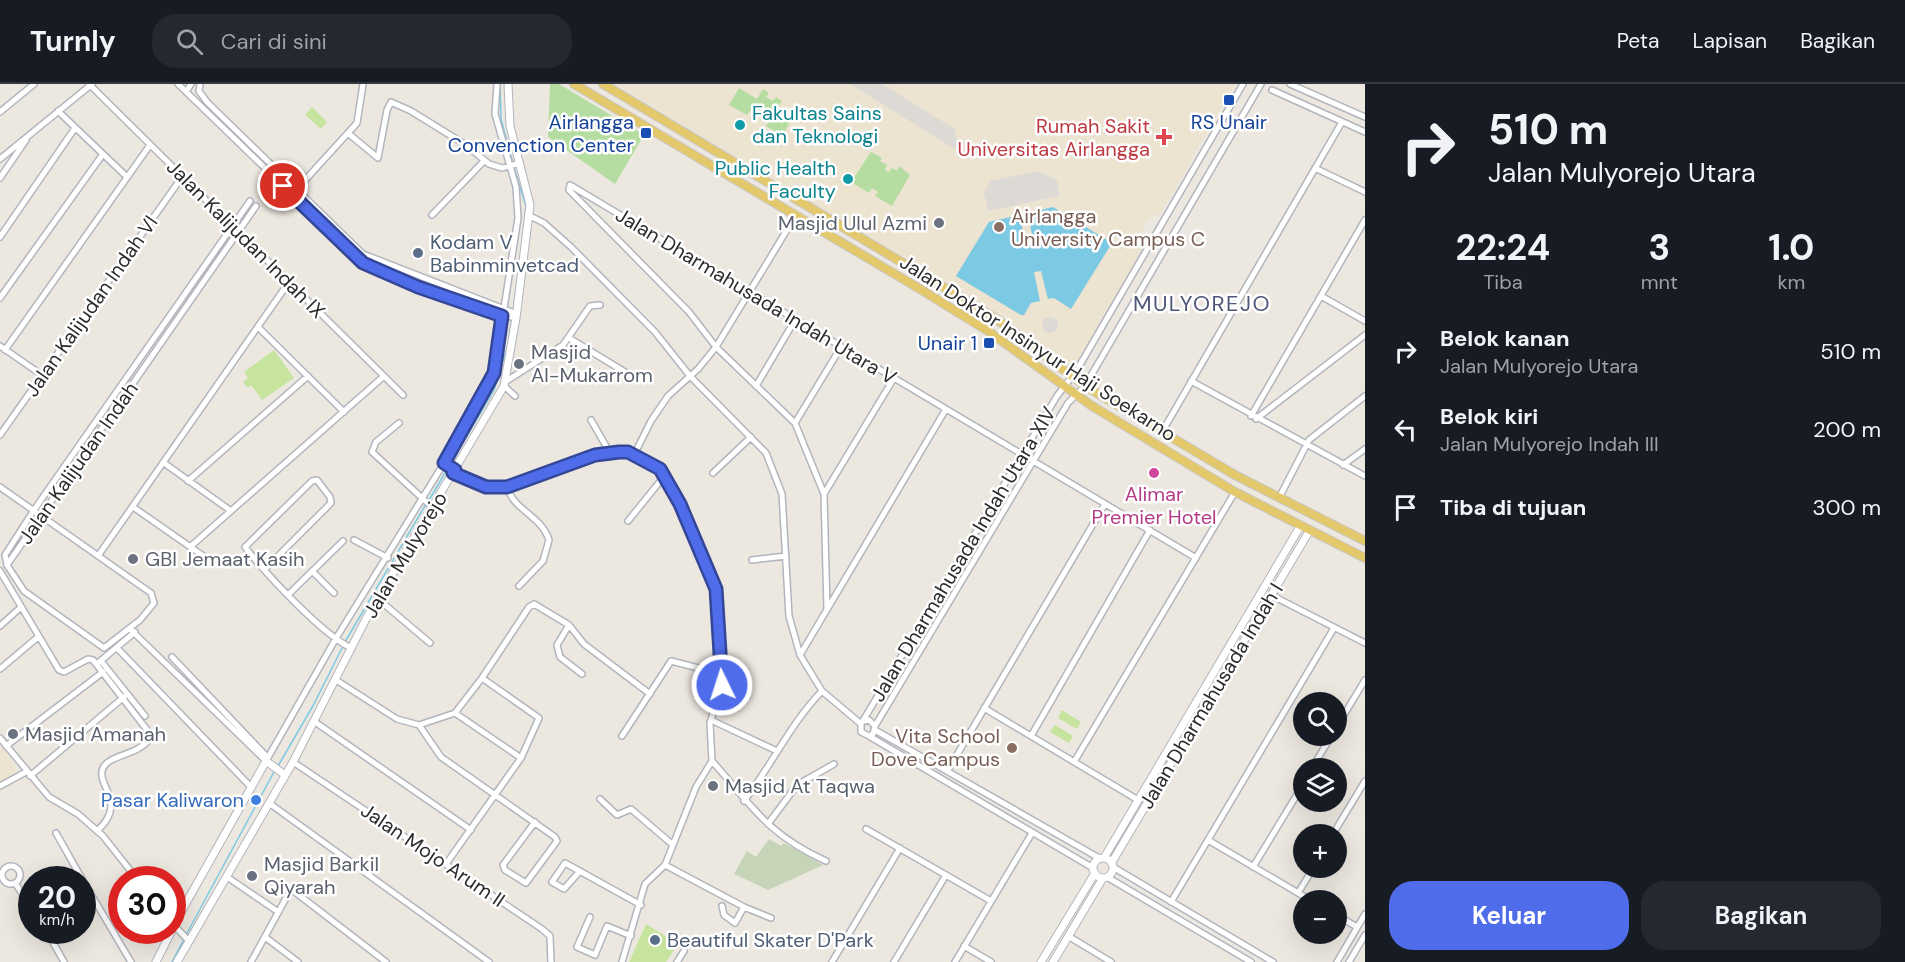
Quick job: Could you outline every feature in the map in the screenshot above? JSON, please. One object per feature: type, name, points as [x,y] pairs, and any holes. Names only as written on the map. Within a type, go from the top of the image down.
[{"type":"main road","name":"Jalan Mulyorejo","points":[[177,962],[187,940],[227,877],[269,803],[282,772],[293,762],[338,682],[348,647],[378,599],[390,563],[432,507],[450,468],[504,384],[530,216],[530,205],[514,165],[504,127],[508,84]]},
{"type":"main road","name":"Jalan Doktor Insinyur Haji Soekarno","points":[[574,84],[988,331],[1076,396],[1235,492],[1365,558]]},
{"type":"main road","name":"Jalan Doktor Insinyur Haji Soekarno","points":[[603,84],[995,318],[1085,386],[1235,475],[1365,541]]},
{"type":"main road","points":[[1228,487],[1229,480],[1235,475]]},
{"type":"main road","name":"Jalan Dharmahusada Indah I","points":[[1094,871],[1301,525]]},
{"type":"main road","name":"Jalan Dharmahusada Indah I","points":[[1105,878],[1310,530]]},
{"type":"main road","points":[[1206,684],[1215,689]]},
{"type":"main road","points":[[186,905],[251,787],[268,761],[282,772]]},
{"type":"main road","points":[[1101,858],[1112,865]]},
{"type":"main road","points":[[1041,962],[1094,871],[1105,878],[1053,962]]},
{"type":"main road","points":[[156,962],[165,944]]},
{"type":"street","points":[[0,112],[34,84]]},
{"type":"street","points":[[0,159],[90,84]]},
{"type":"street","name":"Jalan Kalijudan Indah IX","points":[[90,84],[403,395]]},
{"type":"street","points":[[178,84],[355,258],[374,269],[418,287],[515,316]]},
{"type":"street","points":[[186,92],[191,84]]},
{"type":"street","points":[[200,84],[199,91],[207,102],[363,254],[504,313]]},
{"type":"street","points":[[297,189],[349,134],[360,115],[363,84]]},
{"type":"street","points":[[268,761],[337,641],[390,563],[423,501],[450,468],[494,373],[519,218],[514,165],[504,127],[497,84]]},
{"type":"street","name":"Jalan Dharmahusada Indah Utara XIV","points":[[530,216],[544,223],[571,247],[655,333],[690,376],[751,437],[770,460],[782,494],[789,616],[801,655],[822,692],[863,722],[1021,454],[1072,378],[1243,84]]},
{"type":"street","name":"Jalan Dharmahusada Indah Utara XIV","points":[[868,736],[875,728],[1068,403],[1085,386],[1261,84]]},
{"type":"street","points":[[1290,84],[1365,117]]},
{"type":"street","points":[[1272,90],[1365,132]]},
{"type":"street","points":[[349,134],[378,158],[387,110],[391,102],[411,111],[466,145],[496,168],[514,165]]},
{"type":"street","points":[[58,111],[127,177]]},
{"type":"street","points":[[1162,432],[1342,122]]},
{"type":"street","points":[[1,233],[75,128]]},
{"type":"street","points":[[0,178],[30,135]]},
{"type":"street","points":[[42,375],[3,348],[150,145]]},
{"type":"street","points":[[0,298],[103,154]]},
{"type":"street","points":[[432,215],[484,161]]},
{"type":"street","points":[[1315,168],[1365,192]]},
{"type":"street","name":"Jalan Kalijudan Indah VI","points":[[0,435],[182,177]]},
{"type":"street","name":"Jalan Dharmahusada Indah Utara V","points":[[716,347],[689,312],[569,190],[572,186],[1196,558]]},
{"type":"street","name":"Jalan Kalijudan Indah","points":[[7,565],[5,555],[9,545],[250,201]]},
{"type":"street","name":"Jalan Kalijudan Indah","points":[[7,565],[256,206]]},
{"type":"street","points":[[634,455],[660,407],[716,347],[796,215]]},
{"type":"street","points":[[1254,417],[1365,220]]},
{"type":"street","points":[[418,287],[421,278]]},
{"type":"street","points":[[98,556],[289,282]]},
{"type":"street","points":[[1321,296],[1365,321]]},
{"type":"street","points":[[515,396],[504,384],[569,338],[590,306],[600,305]]},
{"type":"street","points":[[756,386],[795,320]]},
{"type":"street","points":[[258,327],[344,412]]},
{"type":"street","points":[[1254,417],[1365,335]]},
{"type":"street","points":[[569,338],[633,378]]},
{"type":"street","points":[[716,347],[795,423],[824,494],[827,609]]},
{"type":"street","points":[[795,423],[841,347]]},
{"type":"street","points":[[188,481],[308,376]]},
{"type":"street","points":[[190,547],[384,376]]},
{"type":"street","points":[[824,494],[894,378]]},
{"type":"street","points":[[1191,381],[1306,446],[1365,476]]},
{"type":"street","points":[[1280,498],[1309,440],[1365,396]]},
{"type":"street","points":[[801,655],[946,409]]},
{"type":"street","points":[[472,419],[480,423]]},
{"type":"street","points":[[591,420],[610,453]]},
{"type":"street","points":[[399,423],[376,442],[372,452],[432,507]]},
{"type":"street","points":[[713,473],[751,437]]},
{"type":"street","points":[[1344,465],[1365,449]]},
{"type":"street","points":[[450,468],[486,487],[507,487],[540,473],[595,455],[628,452],[666,474],[708,565],[716,589],[722,674],[720,692],[711,720],[712,761],[696,787],[665,865],[645,884],[641,905],[622,962]]},
{"type":"street","points":[[164,463],[231,511]]},
{"type":"street","points":[[628,521],[666,474]]},
{"type":"street","points":[[265,569],[331,503],[330,496],[316,479],[245,547],[265,569],[289,594],[337,641],[348,647]]},
{"type":"street","points":[[0,487],[155,598],[152,607],[134,630],[99,663]]},
{"type":"street","points":[[507,487],[515,503],[541,522],[549,540],[548,551],[543,561],[519,586]]},
{"type":"street","points":[[1074,762],[1235,492]]},
{"type":"street","points":[[948,770],[1105,504]]},
{"type":"street","points":[[133,507],[212,562]]},
{"type":"street","points":[[1031,736],[1150,530]]},
{"type":"street","points":[[354,540],[390,563]]},
{"type":"street","points":[[289,594],[343,541]]},
{"type":"street","points":[[752,560],[786,556]]},
{"type":"street","points":[[7,565],[24,591],[98,645],[106,648],[134,630]]},
{"type":"street","points":[[312,571],[334,593]]},
{"type":"street","points":[[1,576],[61,672],[76,667],[88,659],[99,663],[145,716]]},
{"type":"street","points":[[1271,595],[1365,643]]},
{"type":"street","points":[[378,599],[430,643]]},
{"type":"street","points":[[338,682],[397,719],[419,725],[456,713],[529,607],[534,604],[569,625],[584,644],[650,694]]},
{"type":"street","points":[[0,626],[20,608]]},
{"type":"street","points":[[569,625],[557,645],[560,657],[582,674]]},
{"type":"street","points":[[1171,902],[1334,628]]},
{"type":"street","points":[[134,630],[268,761]]},
{"type":"street","points":[[0,669],[38,637]]},
{"type":"street","points":[[117,648],[251,787]]},
{"type":"street","points":[[172,657],[268,761]]},
{"type":"street","points":[[622,736],[671,661],[722,674]]},
{"type":"street","points":[[97,831],[110,814],[112,805],[111,794],[102,774],[103,767],[112,759],[138,749],[152,736],[103,672],[99,663]]},
{"type":"street","points":[[6,746],[103,672]]},
{"type":"street","points":[[446,864],[521,758],[539,718],[482,678]]},
{"type":"street","points":[[1347,710],[1365,680]]},
{"type":"street","points":[[744,801],[788,734],[822,692]]},
{"type":"street","points":[[0,786],[28,774],[124,697]]},
{"type":"street","points":[[984,708],[1138,800]]},
{"type":"street","points":[[456,713],[521,758]]},
{"type":"street","points":[[711,720],[777,751]]},
{"type":"street","points":[[1094,871],[861,732],[863,722],[869,720],[875,728],[1101,858]]},
{"type":"street","points":[[315,722],[471,830]]},
{"type":"street","points":[[419,725],[441,757],[535,822],[557,841],[526,884],[505,870],[504,861],[535,822]]},
{"type":"street","points":[[0,738],[49,797],[78,814],[97,831],[126,866]]},
{"type":"street","points":[[712,761],[744,801],[768,824],[797,848],[826,861]]},
{"type":"street","name":"Jalan Mojo Arum II","points":[[293,762],[542,929],[550,936],[551,962]]},
{"type":"street","points":[[768,824],[797,785],[834,764]]},
{"type":"street","points":[[1339,824],[1365,781]]},
{"type":"street","points":[[600,799],[617,815],[631,809],[673,845]]},
{"type":"street","points":[[1253,867],[1293,801]]},
{"type":"street","points":[[269,803],[489,962]]},
{"type":"street","points":[[866,829],[991,901]]},
{"type":"street","points":[[56,833],[75,866]]},
{"type":"street","points":[[955,962],[1032,833]]},
{"type":"street","points":[[1208,840],[1293,890]]},
{"type":"street","points":[[832,962],[900,849]]},
{"type":"street","points":[[580,871],[564,890],[552,882],[565,863],[580,871],[641,905]]},
{"type":"street","points":[[665,865],[744,907],[771,918]]},
{"type":"street","points":[[1112,865],[1273,962]]},
{"type":"street","points":[[894,962],[946,875]]},
{"type":"street","points":[[227,877],[277,911]]},
{"type":"street","points":[[1105,878],[1251,962]]},
{"type":"street","points":[[15,883],[18,887]]},
{"type":"street","points":[[252,959],[287,892],[291,889],[386,962]]},
{"type":"street","points":[[96,903],[131,962]]},
{"type":"street","points":[[722,906],[724,915],[735,923],[744,907]]},
{"type":"street","points":[[1337,962],[1365,914]]},
{"type":"street","points":[[590,916],[577,947],[595,955],[607,926],[631,936]]},
{"type":"street","points":[[1347,921],[1357,927]]},
{"type":"street","points":[[1349,962],[1365,935]]},
{"type":"street","points":[[1068,936],[1111,962]]},
{"type":"street","points":[[265,937],[298,962]]},
{"type":"street","points":[[54,944],[64,962]]},
{"type":"street","points":[[964,946],[992,962]]},
{"type":"street","points":[[678,961],[684,951]]},
{"type":"shaded area","name":"Airlangga University Campus C","points":[[614,84],[1235,84],[1162,211],[1148,220],[1140,234],[1145,246],[1074,367],[1064,364],[1006,320]]},
{"type":"shaded area","points":[[850,84],[882,84],[955,129],[958,151]]},
{"type":"shaded area","points":[[1038,171],[1057,180],[1059,196],[988,211],[984,193],[990,181]]},
{"type":"shaded area","points":[[1050,317],[1058,325],[1050,333],[1042,325]]},
{"type":"shaded area","points":[[4,749],[18,773],[0,784],[0,751]]},
{"type":"green space","points":[[550,84],[559,84],[644,135],[615,184],[548,137]]},
{"type":"green space","points":[[739,88],[757,99],[763,89],[769,93],[766,97],[773,101],[776,97],[782,101],[776,111],[791,120],[782,136],[766,126],[770,119],[752,108],[747,115],[729,105]]},
{"type":"green space","points":[[312,107],[327,122],[321,129],[305,115]]},
{"type":"green space","points":[[871,152],[882,158],[880,161],[887,165],[885,170],[889,172],[892,168],[897,171],[899,166],[910,175],[892,206],[875,196],[878,192],[872,188],[869,193],[851,182]]},
{"type":"green space","points":[[274,350],[294,378],[262,400],[251,385],[248,388],[243,382],[248,378],[244,372]]},
{"type":"green space","points":[[1062,710],[1081,722],[1077,729],[1058,718]]},
{"type":"green space","points":[[1055,725],[1073,736],[1069,743],[1050,732]]},
{"type":"green space","points":[[769,839],[781,846],[784,843],[823,865],[768,890],[734,874],[747,851],[756,857]]},
{"type":"green space","name":"Beautiful Skater D'Park","points":[[646,924],[678,944],[666,962],[629,962]]},
{"type":"water","points":[[1053,207],[1112,243],[1071,309],[1054,298],[1048,299],[1041,271],[1034,272],[1040,301],[1031,303],[1024,315],[956,276],[989,222],[1019,215],[1027,246],[1034,245],[1028,213]]},
{"type":"waterway","points":[[500,84],[501,119],[513,164]]},
{"type":"waterway","points":[[514,168],[526,206],[525,219]]},
{"type":"waterway","points":[[513,311],[519,268]]},
{"type":"waterway","points":[[509,337],[512,318]]},
{"type":"waterway","points":[[429,500],[494,390],[508,345]]},
{"type":"waterway","points":[[345,642],[426,504]]},
{"type":"waterway","points":[[278,766],[314,704],[343,646]]},
{"type":"waterway","points":[[186,935],[275,770]]},
{"type":"waterway","points":[[172,962],[181,944]]},
{"type":"place","name":"RS Unair","points":[[1229,100]]},
{"type":"place","name":"Fakultas Sains dan Teknologi","points":[[740,125]]},
{"type":"place","name":"Airlangga Convenction Center","points":[[646,133]]},
{"type":"place","name":"Rumah Sakit Universitas Airlangga","points":[[1164,137]]},
{"type":"place","name":"Public Health Faculty","points":[[848,179]]},
{"type":"place","name":"Masjid Ulul Azmi","points":[[939,223]]},
{"type":"place","name":"Airlangga University Campus C","points":[[999,227]]},
{"type":"place","name":"Kodam V Babinminvetcad","points":[[418,253]]},
{"type":"place","name":"Unair 1","points":[[989,343]]},
{"type":"place","name":"Masjid Al-Mukarrom","points":[[519,364]]},
{"type":"place","name":"Alimar Premier Hotel","points":[[1154,473]]},
{"type":"place","name":"GBI Jemaat Kasih","points":[[133,559]]},
{"type":"place","name":"Masjid Amanah","points":[[13,734]]},
{"type":"place","name":"Vita School Dove Campus","points":[[1012,748]]},
{"type":"place","name":"Masjid At Taqwa","points":[[713,786]]},
{"type":"place","name":"Pasar Kaliwaron","points":[[256,800]]},
{"type":"place","name":"Masjid Barkil Qiyarah","points":[[252,876]]},
{"type":"place","name":"Beautiful Skater D'Park","points":[[655,940]]},
{"type":"district","name":"MULYOREJO","points":[[1202,303]]},
{"type":"route","points":[[283,186],[355,258],[363,263],[418,287],[502,316],[494,373],[444,463],[455,470],[453,473],[486,487],[507,487],[540,473],[595,455],[628,452],[666,474],[708,565],[716,589],[720,617],[719,652],[722,685]]}]
